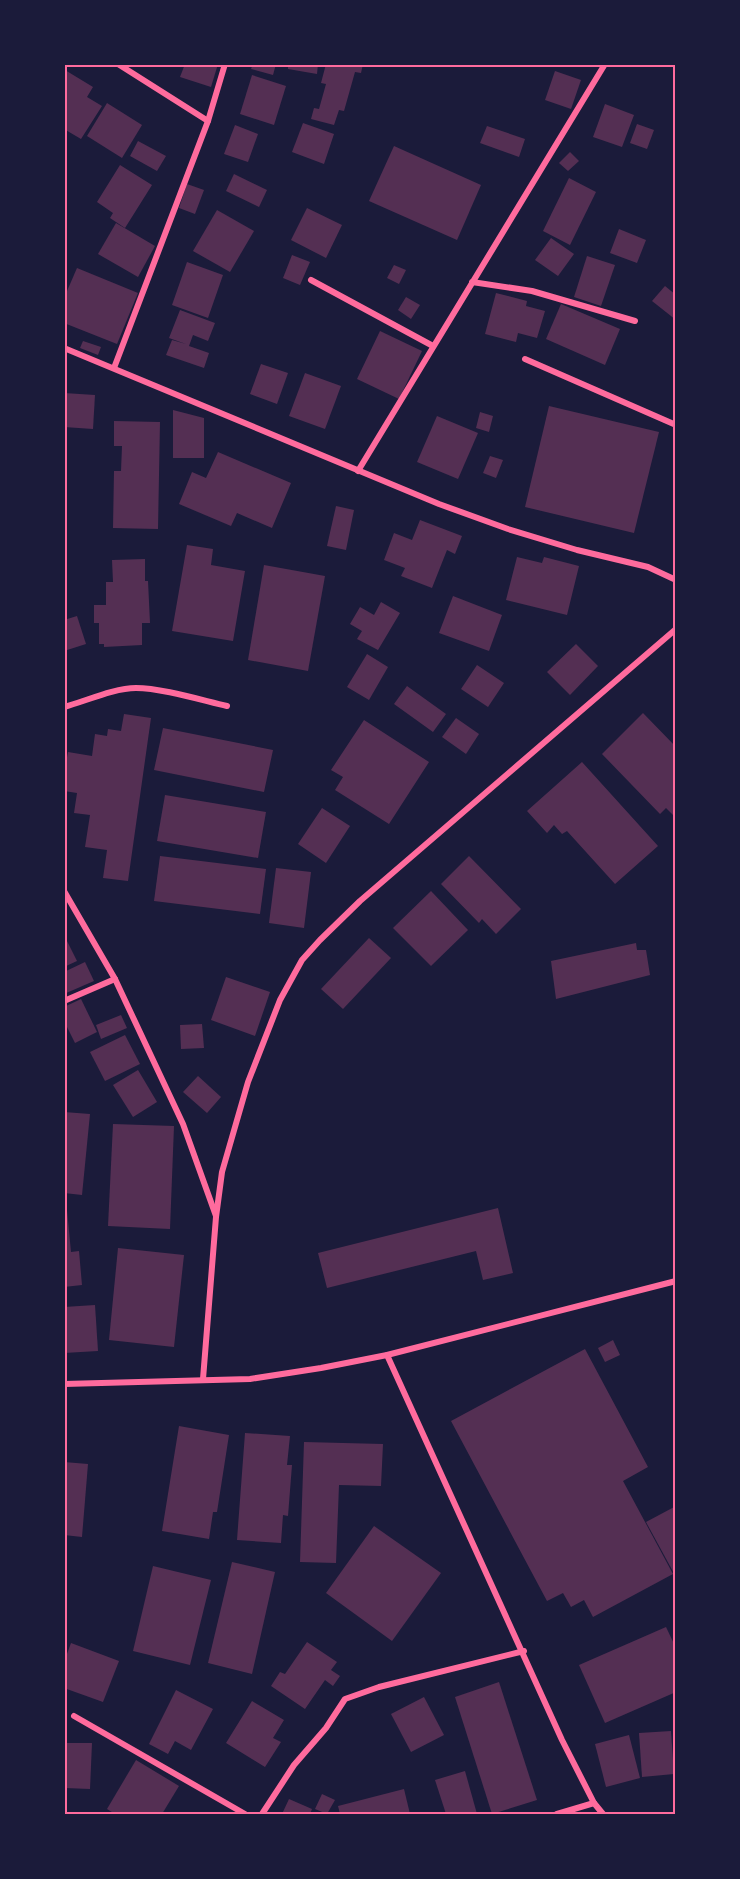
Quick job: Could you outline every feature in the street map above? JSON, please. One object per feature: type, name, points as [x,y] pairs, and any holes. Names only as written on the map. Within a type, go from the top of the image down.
[{"type":"street","points":[[118,64],[208,121]]},
{"type":"street","points":[[114,368],[208,121],[225,64]]},
{"type":"street","points":[[358,471],[605,64]]},
{"type":"street","points":[[310,280],[433,346]]},
{"type":"street","points":[[472,282],[532,291],[635,321]]},
{"type":"street","points":[[64,348],[439,504],[508,529],[577,550],[648,567],[675,580]]},
{"type":"street","points":[[525,359],[675,424]]},
{"type":"street","points":[[203,1379],[216,1217],[222,1172],[248,1082],[280,1000],[302,960],[360,901],[675,629]]},
{"type":"street","points":[[64,707],[109,693],[135,688],[165,692],[226,706]]},
{"type":"street","points":[[64,891],[115,979],[183,1124],[216,1217]]},
{"type":"street","points":[[64,1001],[115,979]]},
{"type":"street","points":[[64,1384],[250,1378],[321,1368],[387,1354],[675,1281]]},
{"type":"street","points":[[387,1354],[524,1651],[562,1740],[594,1803],[603,1815]]},
{"type":"street","points":[[262,1815],[294,1765],[326,1728],[345,1699],[379,1687],[524,1651]]},
{"type":"street","points":[[74,1716],[245,1815]]},
{"type":"street","points":[[557,1815],[594,1803]]},
{"type":"building","points":[[64,64],[68,66],[65,70],[93,87],[87,97],[102,106],[81,139],[64,129]]},
{"type":"building","points":[[185,64],[218,64],[211,87],[180,77]]},
{"type":"building","points":[[253,64],[276,64],[273,75],[251,69]]},
{"type":"building","points":[[288,64],[318,64],[317,74],[288,69]]},
{"type":"building","points":[[326,64],[363,64],[361,73],[355,72],[344,111],[339,110],[334,125],[311,119],[314,108],[319,109],[326,84],[321,83]]},
{"type":"building","points":[[555,71],[581,80],[571,109],[545,100]]},
{"type":"building","points":[[252,75],[286,86],[274,125],[240,114]]},
{"type":"building","points":[[107,103],[142,125],[122,158],[87,136]]},
{"type":"building","points":[[605,104],[634,115],[622,147],[593,137]]},
{"type":"building","points":[[303,123],[334,134],[324,164],[292,152]]},
{"type":"building","points":[[637,124],[654,130],[647,149],[630,143]]},
{"type":"building","points":[[235,125],[258,134],[248,162],[224,154]]},
{"type":"building","points":[[487,126],[525,139],[519,157],[480,143]]},
{"type":"building","points":[[138,141],[166,156],[157,171],[130,156]]},
{"type":"building","points":[[394,146],[481,185],[457,240],[369,201]]},
{"type":"building","points":[[570,152],[579,161],[568,171],[559,163]]},
{"type":"building","points":[[120,165],[152,185],[125,228],[110,218],[113,213],[97,202]]},
{"type":"building","points":[[234,174],[267,190],[259,207],[226,191]]},
{"type":"building","points":[[569,178],[596,192],[570,245],[543,231]]},
{"type":"building","points":[[187,184],[204,190],[195,214],[179,208]]},
{"type":"building","points":[[307,208],[342,225],[326,258],[291,240]]},
{"type":"building","points":[[217,210],[254,231],[230,272],[193,251]]},
{"type":"building","points":[[116,223],[155,246],[138,277],[98,254]]},
{"type":"building","points":[[619,229],[646,240],[637,263],[610,253]]},
{"type":"building","points":[[551,238],[574,254],[558,276],[535,260]]},
{"type":"building","points":[[292,255],[310,262],[300,285],[283,278]]},
{"type":"building","points":[[587,256],[615,265],[601,306],[574,297]]},
{"type":"building","points":[[187,262],[223,275],[208,318],[172,305]]},
{"type":"building","points":[[394,265],[406,270],[399,284],[387,278]]},
{"type":"building","points":[[77,268],[138,293],[117,344],[64,323],[64,298]]},
{"type":"building","points":[[665,286],[676,295],[676,320],[652,301]]},
{"type":"building","points":[[496,293],[527,301],[526,306],[545,311],[537,338],[518,333],[516,342],[485,334]]},
{"type":"building","points":[[406,297],[420,305],[411,319],[398,310]]},
{"type":"building","points":[[561,304],[620,329],[605,365],[546,339]]},
{"type":"building","points":[[180,310],[215,323],[208,341],[193,335],[189,346],[209,353],[204,368],[166,355],[172,340],[186,344],[169,338]]},
{"type":"building","points":[[380,331],[422,351],[399,399],[357,379]]},
{"type":"building","points":[[83,341],[101,347],[98,355],[80,348]]},
{"type":"building","points":[[261,364],[288,373],[277,404],[250,394]]},
{"type":"building","points":[[305,373],[341,386],[325,429],[289,416]]},
{"type":"building","points":[[64,393],[95,395],[93,429],[64,427]]},
{"type":"building","points":[[549,406],[659,432],[634,533],[525,507]]},
{"type":"building","points":[[173,410],[204,418],[204,458],[173,458]]},
{"type":"building","points":[[480,412],[493,416],[489,432],[476,428]]},
{"type":"building","points":[[437,416],[478,433],[458,479],[417,462]]},
{"type":"building","points":[[114,421],[160,422],[158,529],[113,528],[114,471],[121,471],[122,446],[114,446]]},
{"type":"building","points":[[218,452],[291,483],[272,528],[237,513],[231,526],[179,504],[192,472],[206,478]]},
{"type":"building","points":[[490,456],[503,460],[496,478],[483,473]]},
{"type":"building","points":[[336,506],[354,510],[346,550],[327,546]]},
{"type":"building","points":[[420,520],[462,536],[455,554],[447,550],[432,588],[401,576],[405,568],[384,560],[394,533],[412,540]]},
{"type":"building","points":[[187,545],[213,549],[211,565],[245,571],[233,641],[172,631]]},
{"type":"building","points":[[517,557],[542,563],[544,557],[579,566],[567,615],[506,600]]},
{"type":"building","points":[[145,559],[150,623],[142,623],[142,645],[104,647],[104,644],[99,644],[99,623],[94,623],[94,605],[106,605],[106,582],[113,582],[112,560]]},
{"type":"building","points":[[264,565],[325,576],[308,671],[248,660]]},
{"type":"building","points":[[453,596],[502,615],[489,651],[439,633]]},
{"type":"building","points":[[381,602],[400,613],[378,650],[357,639],[362,631],[350,624],[360,607],[374,615]]},
{"type":"building","points":[[77,616],[86,644],[64,651],[64,620]]},
{"type":"building","points":[[576,644],[598,666],[570,695],[547,672]]},
{"type":"building","points":[[367,654],[388,667],[369,700],[347,687]]},
{"type":"building","points":[[477,665],[504,683],[488,707],[461,689]]},
{"type":"building","points":[[407,686],[446,714],[433,732],[394,704]]},
{"type":"building","points":[[643,713],[676,747],[676,815],[674,816],[666,808],[660,814],[602,754]]},
{"type":"building","points":[[124,714],[151,718],[128,881],[103,878],[107,850],[85,847],[90,815],[74,813],[77,793],[64,791],[64,773],[68,752],[92,756],[95,734],[107,736],[108,729],[121,731]]},
{"type":"building","points":[[456,718],[479,734],[466,754],[442,737]]},
{"type":"building","points":[[364,720],[429,762],[389,824],[335,790],[343,777],[331,770]]},
{"type":"building","points":[[163,728],[273,750],[264,792],[154,770]]},
{"type":"building","points":[[582,762],[658,846],[615,884],[567,831],[562,834],[554,825],[547,833],[527,811]]},
{"type":"building","points":[[165,795],[266,812],[258,858],[157,841]]},
{"type":"building","points":[[322,808],[350,826],[326,863],[298,844]]},
{"type":"building","points":[[160,856],[266,869],[260,914],[154,901]]},
{"type":"building","points":[[469,856],[521,909],[496,934],[482,919],[479,923],[441,884]]},
{"type":"building","points":[[276,868],[311,872],[304,928],[269,923]]},
{"type":"building","points":[[431,891],[468,930],[431,966],[393,928]]},
{"type":"building","points":[[64,935],[77,961],[64,967]]},
{"type":"building","points":[[369,938],[391,958],[343,1009],[321,989]]},
{"type":"building","points":[[636,943],[637,950],[646,950],[650,975],[556,999],[551,961]]},
{"type":"building","points":[[85,962],[94,981],[64,994],[64,972]]},
{"type":"building","points":[[226,977],[270,992],[255,1036],[211,1020]]},
{"type":"building","points":[[81,999],[97,1032],[75,1043],[64,1021],[64,1007]]},
{"type":"building","points":[[121,1015],[127,1028],[101,1039],[96,1025]]},
{"type":"building","points":[[202,1024],[204,1048],[181,1049],[180,1025]]},
{"type":"building","points":[[125,1035],[140,1064],[105,1081],[90,1052]]},
{"type":"building","points":[[138,1070],[157,1102],[133,1117],[113,1085]]},
{"type":"building","points":[[198,1076],[221,1097],[207,1113],[183,1092]]},
{"type":"building","points":[[64,1112],[90,1114],[82,1195],[64,1193]]},
{"type":"building","points":[[113,1124],[174,1126],[170,1229],[108,1226]]},
{"type":"building","points":[[498,1208],[513,1273],[483,1280],[476,1251],[327,1288],[318,1253]]},
{"type":"building","points":[[67,1210],[71,1252],[79,1251],[82,1285],[64,1287],[64,1211]]},
{"type":"building","points":[[118,1248],[184,1255],[174,1347],[109,1340]]},
{"type":"building","points":[[95,1305],[98,1351],[64,1353],[64,1307]]},
{"type":"building","points":[[613,1340],[620,1355],[605,1362],[598,1348]]},
{"type":"building","points":[[585,1349],[648,1467],[623,1481],[673,1574],[593,1617],[584,1600],[571,1607],[563,1593],[547,1601],[451,1421]]},
{"type":"building","points":[[179,1426],[229,1435],[217,1512],[213,1512],[209,1539],[162,1531]]},
{"type":"building","points":[[245,1433],[290,1436],[287,1465],[292,1465],[288,1516],[283,1515],[281,1543],[237,1540]]},
{"type":"building","points":[[304,1442],[383,1444],[381,1486],[339,1485],[336,1563],[300,1562]]},
{"type":"building","points":[[64,1462],[88,1464],[82,1537],[64,1535]]},
{"type":"building","points":[[676,1506],[676,1577],[646,1522]]},
{"type":"building","points":[[374,1526],[441,1573],[392,1641],[326,1593]]},
{"type":"building","points":[[232,1562],[275,1572],[252,1674],[208,1663]]},
{"type":"building","points":[[153,1566],[211,1580],[190,1665],[133,1651]]},
{"type":"building","points":[[666,1627],[676,1648],[676,1692],[605,1723],[579,1665]]},
{"type":"building","points":[[307,1642],[337,1662],[331,1670],[340,1676],[333,1686],[325,1680],[305,1709],[271,1686],[280,1672],[285,1674]]},
{"type":"building","points":[[71,1643],[119,1661],[103,1702],[64,1688],[64,1662]]},
{"type":"building","points":[[499,1682],[537,1800],[492,1814],[455,1697]]},
{"type":"building","points":[[176,1690],[213,1709],[191,1750],[175,1741],[168,1754],[149,1744]]},
{"type":"building","points":[[424,1697],[444,1735],[411,1752],[391,1714]]},
{"type":"building","points":[[252,1701],[284,1720],[273,1738],[281,1742],[265,1767],[226,1743]]},
{"type":"building","points":[[671,1731],[674,1774],[642,1777],[639,1733]]},
{"type":"building","points":[[629,1735],[640,1778],[606,1787],[595,1744]]},
{"type":"building","points":[[67,1743],[92,1743],[90,1789],[65,1788]]},
{"type":"building","points":[[136,1760],[179,1786],[162,1814],[115,1814],[107,1809]]},
{"type":"building","points":[[465,1771],[477,1814],[446,1814],[435,1780]]},
{"type":"building","points":[[404,1789],[410,1814],[340,1814],[338,1806]]},
{"type":"building","points":[[322,1794],[335,1800],[327,1814],[315,1809]]},
{"type":"building","points":[[289,1799],[312,1809],[310,1814],[282,1814]]}]
